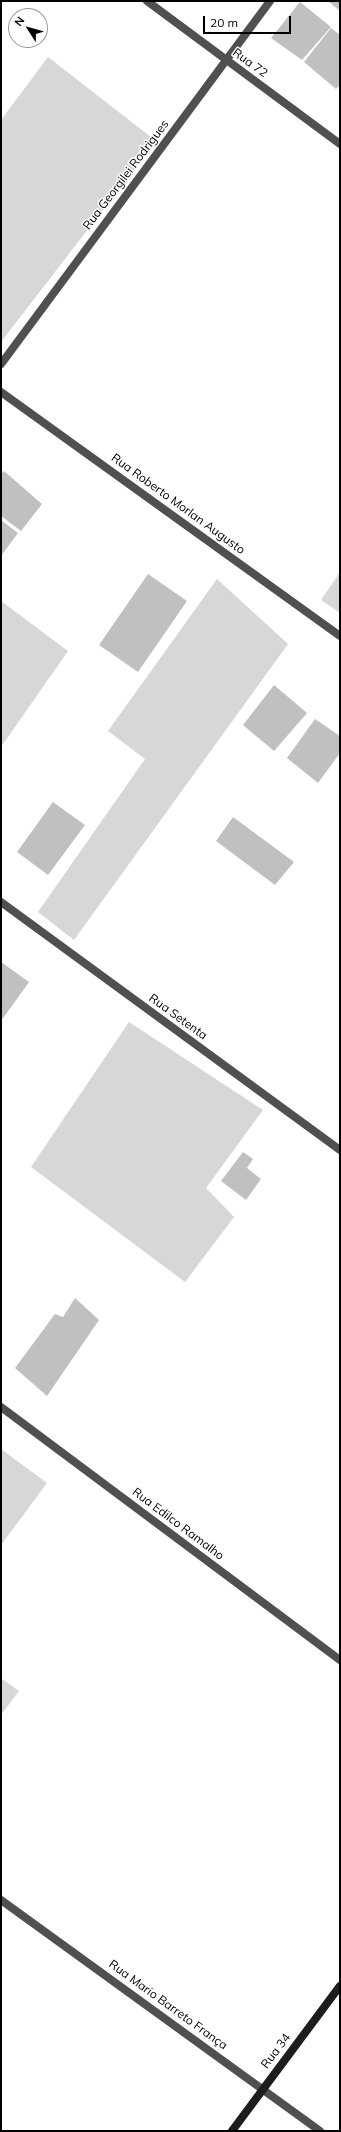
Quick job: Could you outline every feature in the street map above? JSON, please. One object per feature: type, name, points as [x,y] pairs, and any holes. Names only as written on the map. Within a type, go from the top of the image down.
[{"type":"street","name":"Rua 72","points":[[147,1],[340,144]]},
{"type":"street","name":"Rua Georgilei Rodrigues","points":[[1,364],[270,1]]},
{"type":"street","name":"Rua Roberto Morlan Augusto","points":[[1,392],[340,636]]},
{"type":"street","name":"Rua Setenta","points":[[1,902],[340,1150]]},
{"type":"street","name":"Rua Edilco Ramalho","points":[[1,1407],[340,1660]]},
{"type":"street","name":"Rua Mario Barreto França","points":[[1,1900],[320,2131]]},
{"type":"street","name":"Rua 34","points":[[232,2131],[340,1986]]},
{"type":"shaded area","points":[[48,57],[156,141],[1,342],[1,120]]},
{"type":"shaded area","points":[[340,572],[340,613],[321,600]]},
{"type":"shaded area","points":[[217,579],[288,644],[74,940],[38,912],[145,759],[108,731]]},
{"type":"shaded area","points":[[1,601],[68,651],[1,747]]},
{"type":"shaded area","points":[[129,1022],[263,1110],[206,1188],[234,1217],[185,1282],[31,1167]]},
{"type":"shaded area","points":[[1,1449],[47,1483],[1,1545]]},
{"type":"shaded area","points":[[1,1678],[19,1691],[1,1715]]},
{"type":"building","points":[[328,1],[340,1],[340,11]]},
{"type":"building","points":[[300,2],[331,27],[302,60],[271,38]]},
{"type":"building","points":[[331,28],[340,35],[340,85],[336,89],[304,62]]},
{"type":"building","points":[[4,471],[42,504],[21,531],[1,516],[1,474]]},
{"type":"building","points":[[1,520],[18,533],[1,556]]},
{"type":"building","points":[[148,574],[187,601],[138,672],[99,645]]},
{"type":"building","points":[[274,685],[307,713],[274,751],[243,725]]},
{"type":"building","points":[[315,719],[340,736],[340,753],[318,783],[287,758]]},
{"type":"building","points":[[53,802],[85,825],[48,875],[17,852]]},
{"type":"building","points":[[233,817],[294,862],[275,885],[216,841]]},
{"type":"building","points":[[1,962],[29,982],[1,1021]]},
{"type":"building","points":[[243,1152],[253,1159],[247,1168],[261,1179],[246,1200],[221,1181]]},
{"type":"building","points":[[75,1298],[99,1320],[47,1396],[15,1368],[55,1314],[63,1317]]}]
